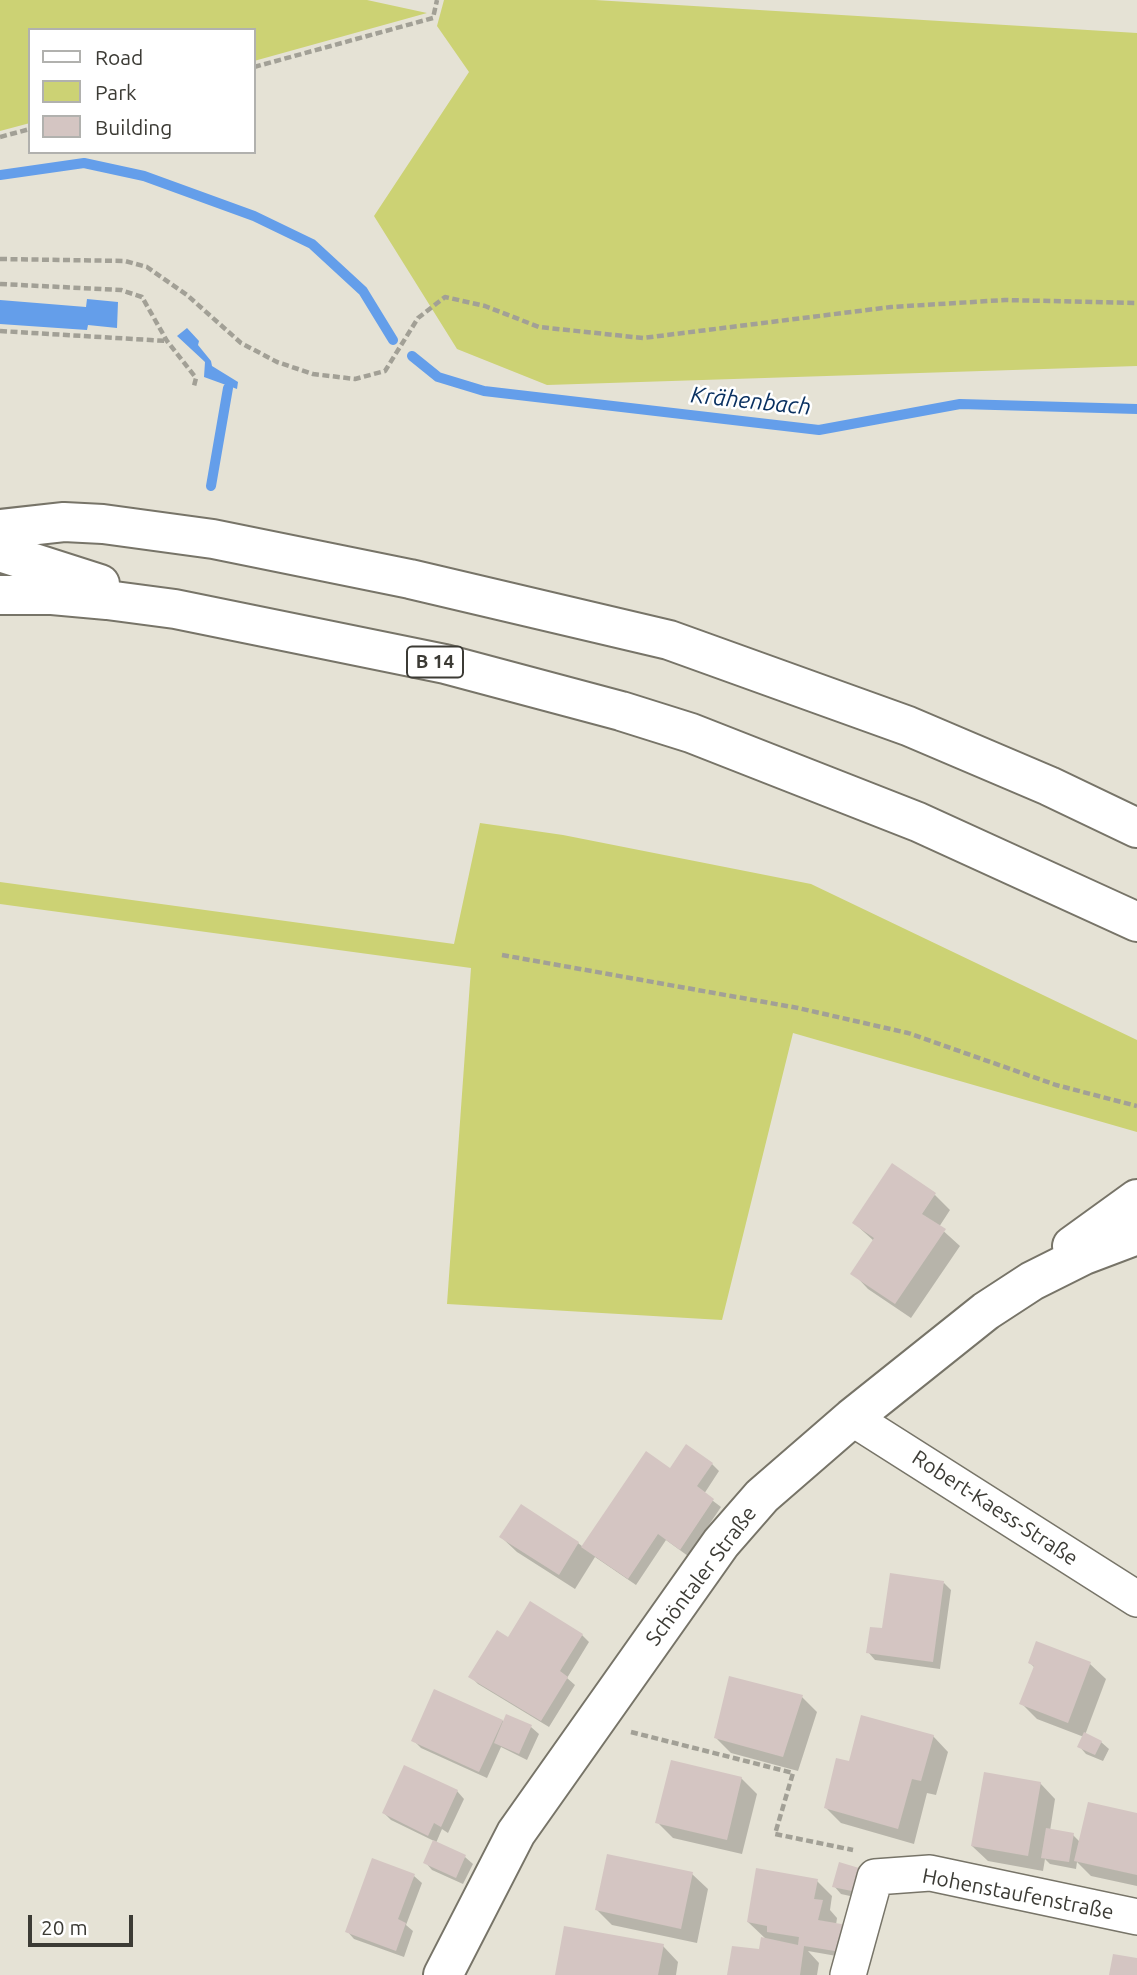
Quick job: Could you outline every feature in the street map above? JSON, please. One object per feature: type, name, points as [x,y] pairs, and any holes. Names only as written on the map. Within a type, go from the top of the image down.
[{"type":"main road","points":[[0,529],[64,522],[103,524],[213,539],[396,576],[669,640],[908,726],[1049,786],[1137,828]]},
{"type":"main road","name":"B 14","points":[[0,552],[175,609],[445,664],[680,729],[918,822],[1137,922]]},
{"type":"main road","points":[[0,595],[52,595],[175,609]]},
{"type":"main road","points":[[986,1311],[1137,1199]]},
{"type":"main road","name":"Schöntaler Straße","points":[[443,1975],[516,1833],[721,1543],[762,1496],[852,1418],[986,1311],[1043,1276],[1084,1255],[1137,1235]]},
{"type":"street","name":"Robert-Kaess-Straße","points":[[852,1418],[1137,1599]]},
{"type":"street","name":"Hohenstaufenstraße","points":[[875,1877],[930,1873],[1137,1917]]},
{"type":"street","points":[[848,1975],[875,1877]]},
{"type":"path","points":[[256,66],[433,18],[437,0]]},
{"type":"path","points":[[0,137],[28,129]]},
{"type":"path","points":[[0,259],[125,261],[147,267],[187,295],[241,343],[277,362],[313,374],[355,379],[386,371],[418,318],[445,297],[485,306],[539,327],[643,338],[891,307],[1005,300],[1137,303]]},
{"type":"path","points":[[0,284],[121,290],[142,296],[167,341],[197,378],[194,386]]},
{"type":"path","points":[[0,331],[167,341]]},
{"type":"path","points":[[502,955],[798,1008],[908,1033],[1056,1085],[1137,1106]]},
{"type":"path","points":[[592,1723],[793,1773],[775,1834],[867,1853],[875,1877]]},
{"type":"green space","points":[[0,0],[367,0],[427,13],[256,60],[256,28],[28,28],[28,124],[0,131]]},
{"type":"green space","points":[[444,0],[595,0],[1137,33],[1137,366],[547,385],[457,349],[374,216],[469,72],[437,26]]},
{"type":"green space","points":[[480,823],[563,835],[811,884],[1137,1040],[1137,1132],[793,1033],[722,1320],[447,1304],[471,968],[0,904],[0,882],[454,944]]},
{"type":"water","points":[[87,299],[118,302],[117,328],[88,325],[87,330],[0,324],[0,300],[86,307]]},
{"type":"water","points":[[187,328],[199,341],[198,345],[212,366],[238,382],[237,389],[204,377],[205,362],[177,336]]},
{"type":"building","points":[[892,1163],[936,1193],[922,1214],[946,1229],[895,1304],[850,1274],[874,1238],[852,1223]]},
{"type":"building","points":[[686,1444],[713,1463],[697,1486],[714,1499],[680,1550],[658,1534],[628,1579],[581,1547],[646,1451],[670,1468]]},
{"type":"building","points":[[521,1504],[579,1542],[559,1575],[499,1537]]},
{"type":"building","points":[[890,1573],[944,1581],[933,1662],[866,1653],[870,1627],[882,1628]]},
{"type":"building","points":[[530,1601],[583,1634],[560,1671],[568,1677],[541,1721],[468,1677],[497,1630],[508,1637]]},
{"type":"building","points":[[1036,1641],[1091,1662],[1068,1723],[1019,1704],[1034,1666],[1028,1663]]},
{"type":"building","points":[[729,1676],[803,1695],[783,1757],[714,1738]]},
{"type":"building","points":[[434,1689],[503,1720],[479,1772],[411,1741]]},
{"type":"building","points":[[506,1714],[532,1725],[519,1754],[494,1743]]},
{"type":"building","points":[[861,1715],[934,1735],[921,1781],[912,1779],[898,1829],[824,1808],[836,1758],[849,1761]]},
{"type":"building","points":[[1084,1732],[1102,1741],[1095,1755],[1077,1747]]},
{"type":"building","points":[[671,1760],[742,1777],[727,1840],[655,1823]]},
{"type":"building","points":[[404,1765],[458,1790],[441,1827],[434,1823],[428,1836],[382,1813]]},
{"type":"building","points":[[984,1772],[1041,1782],[1028,1856],[971,1846]]},
{"type":"building","points":[[1088,1802],[1137,1813],[1137,1875],[1074,1861]]},
{"type":"building","points":[[1046,1828],[1074,1833],[1069,1862],[1041,1858]]},
{"type":"building","points":[[433,1840],[466,1855],[456,1878],[423,1863]]},
{"type":"building","points":[[607,1854],[693,1872],[681,1929],[595,1910]]},
{"type":"building","points":[[372,1858],[415,1874],[398,1919],[406,1923],[396,1951],[345,1932]]},
{"type":"building","points":[[839,1862],[859,1868],[852,1891],[832,1887]]},
{"type":"building","points":[[756,1868],[818,1879],[814,1899],[823,1900],[818,1920],[847,1925],[841,1952],[804,1946],[800,1975],[727,1975],[732,1946],[759,1949],[761,1937],[798,1945],[799,1937],[767,1932],[767,1926],[747,1922]]},
{"type":"building","points":[[564,1926],[664,1944],[658,1975],[555,1975]]},
{"type":"building","points":[[1113,1954],[1137,1958],[1137,1975],[1109,1975]]},
{"type":"waterway","name":"Krähenbach","points":[[0,175],[84,163],[144,176],[254,216],[312,244],[363,291],[393,340]]},
{"type":"waterway","name":"Krähenbach","points":[[412,356],[438,377],[484,391],[819,430],[960,404],[1137,409]]},
{"type":"waterway","points":[[211,486],[228,388]]}]
